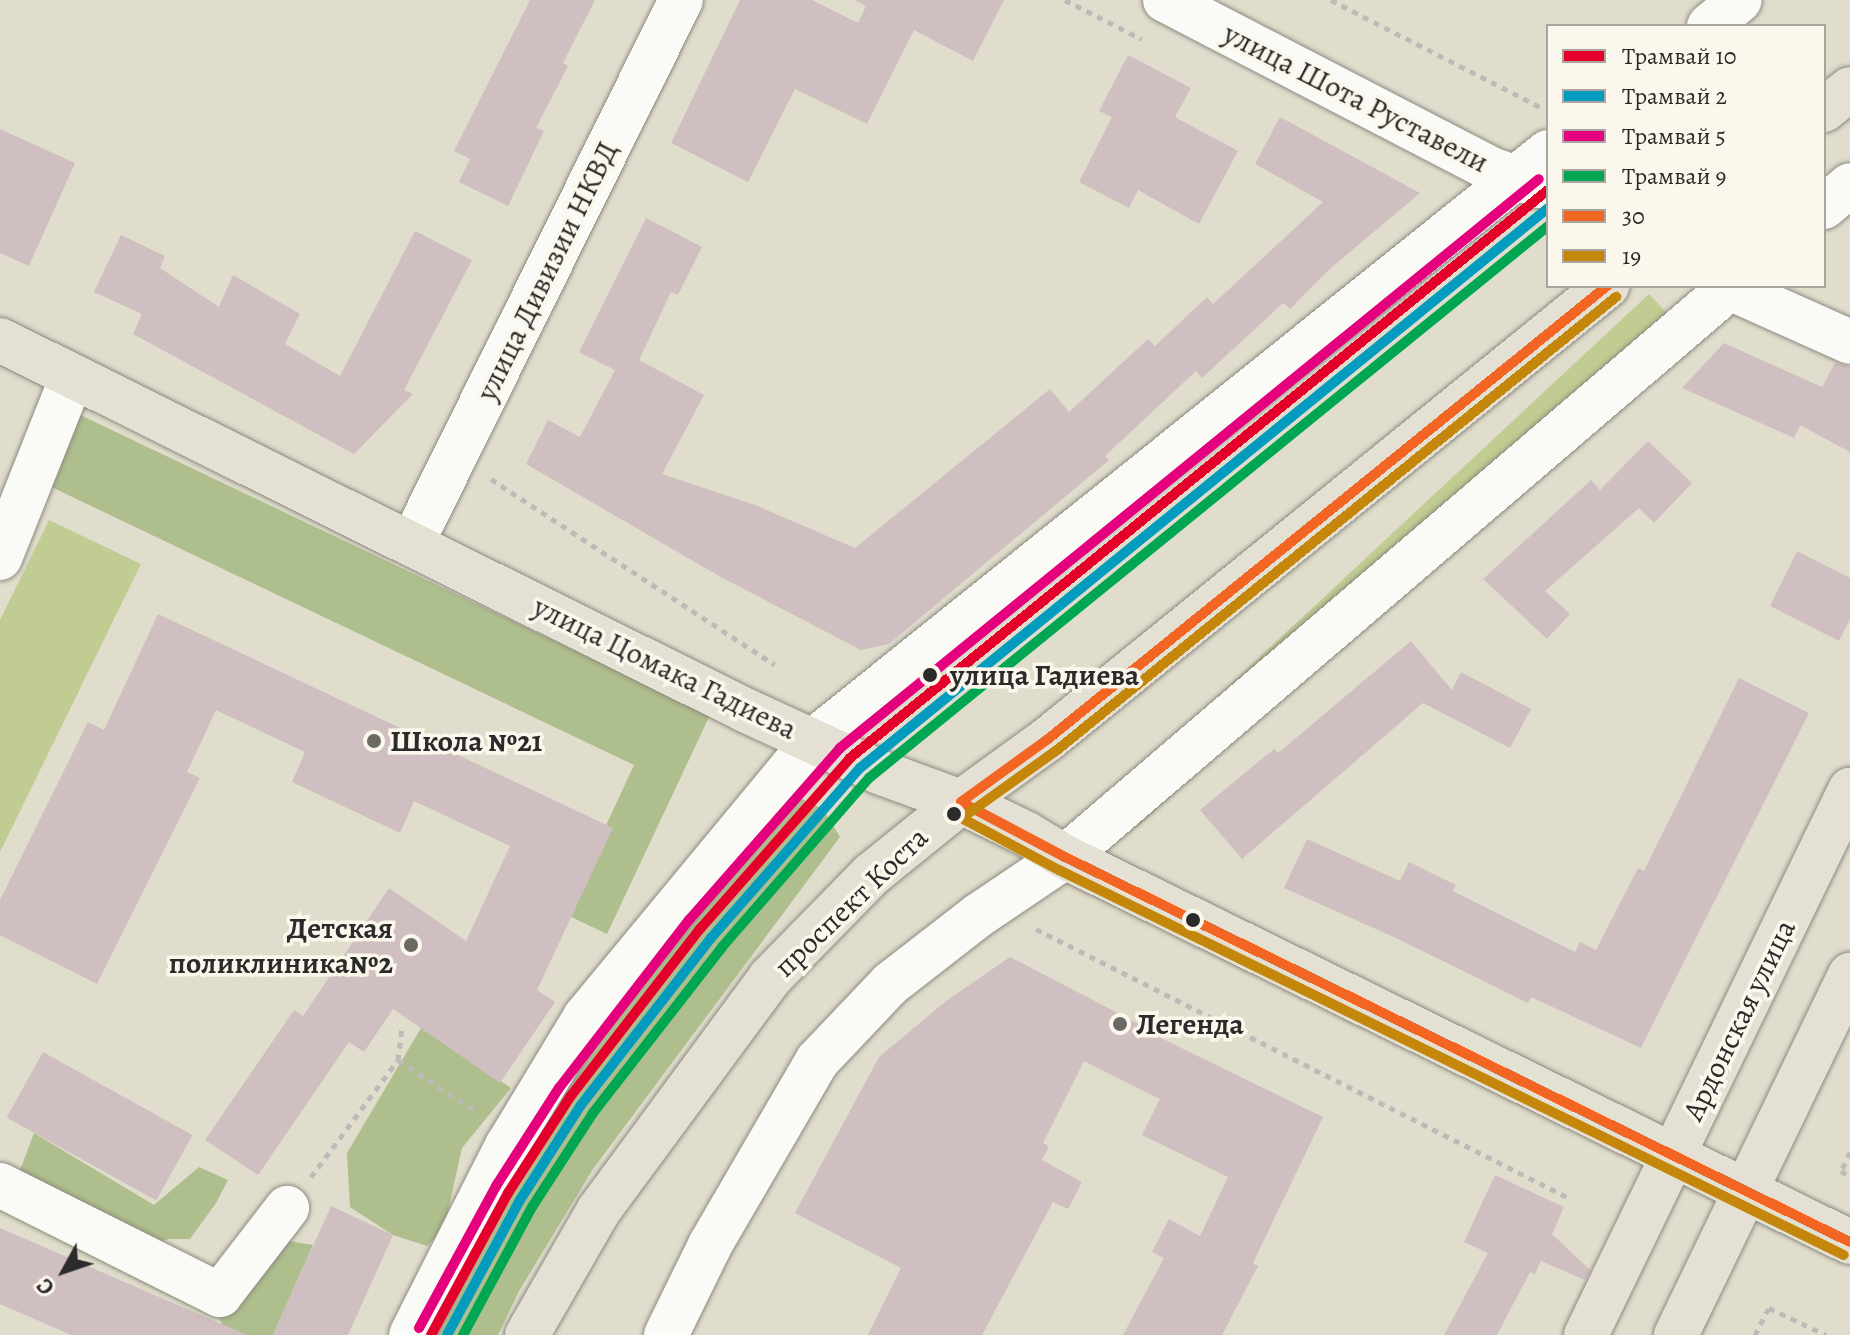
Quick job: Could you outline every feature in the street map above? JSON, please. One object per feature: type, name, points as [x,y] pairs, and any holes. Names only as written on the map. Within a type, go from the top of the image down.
[{"type":"main road","points":[[1826,108],[1850,89]]},
{"type":"main road","name":"проспект Коста","points":[[527,1335],[599,1210],[770,978],[872,874],[961,802],[1048,739],[1605,288]]},
{"type":"main road","name":"улица Цомака Гадиева","points":[[0,340],[745,710],[879,772],[961,802],[1065,857],[1850,1242]]},
{"type":"main road","name":"Ардонская улица","points":[[1586,1335],[1850,790]]},
{"type":"main road","points":[[1676,1335],[1850,975]]},
{"type":"street","name":"улица Дивизии НКВД","points":[[412,543],[681,0]]},
{"type":"street","name":"улица Шота Руставели","points":[[1165,0],[1491,169],[1538,173]]},
{"type":"street","points":[[1711,24],[1740,0]]},
{"type":"street","points":[[411,1335],[507,1146],[585,1017],[813,741],[1538,173]]},
{"type":"street","points":[[1826,205],[1850,185]]},
{"type":"street","points":[[666,1335],[710,1245],[817,1061],[890,984],[991,907],[1065,857],[1728,288]]},
{"type":"street","points":[[1731,288],[1850,342]]},
{"type":"street","points":[[0,558],[72,377]]},
{"type":"street","points":[[0,1185],[220,1295],[287,1208]]},
{"type":"path","points":[[1331,0],[1546,110]]},
{"type":"path","points":[[487,476],[775,665]]},
{"type":"path","points":[[991,907],[1567,1197]]},
{"type":"path","points":[[287,1208],[398,1060],[402,1026]]},
{"type":"path","points":[[398,1060],[481,1115]]},
{"type":"path","points":[[1850,1152],[1841,1171],[1850,1176]]},
{"type":"path","points":[[1755,1335],[1769,1308],[1826,1335]]},
{"type":"green space","points":[[1649,294],[1677,324],[1136,829],[1108,799]]},
{"type":"green space","points":[[76,413],[710,715],[607,934],[565,914],[634,765],[43,483]]},
{"type":"green space","points":[[49,520],[141,564],[0,852],[0,620]]},
{"type":"green space","points":[[800,798],[823,809],[840,837],[593,1169],[519,1291],[498,1335],[427,1335],[495,1199],[628,998]]},
{"type":"green space","points":[[421,1028],[511,1088],[462,1148],[444,1229],[427,1246],[393,1235],[350,1207],[347,1153]]},
{"type":"green space","points":[[34,1133],[154,1205],[199,1167],[228,1180],[190,1239],[169,1239],[144,1247],[19,1173]]},
{"type":"green space","points":[[289,1241],[313,1245],[273,1335],[226,1335],[219,1317],[257,1260]]},
{"type":"building","points":[[530,0],[595,0],[563,63],[568,66],[536,128],[544,131],[508,206],[459,182],[470,159],[454,151]]},
{"type":"building","points":[[740,0],[812,0],[858,23],[866,6],[855,0],[1004,0],[973,61],[914,30],[867,124],[795,89],[748,182],[671,143]]},
{"type":"building","points":[[1128,55],[1191,88],[1175,117],[1238,151],[1199,224],[1138,190],[1129,208],[1079,182],[1112,117],[1099,111]]},
{"type":"building","points":[[1280,117],[1420,193],[1331,268],[1290,309],[1283,303],[1202,378],[1196,371],[1105,456],[1109,460],[889,644],[861,650],[719,576],[526,464],[548,420],[580,437],[615,370],[579,352],[646,218],[702,247],[678,295],[671,292],[639,360],[704,395],[662,474],[755,505],[855,548],[1050,389],[1069,412],[1148,339],[1155,346],[1207,297],[1213,304],[1323,202],[1255,164]]},
{"type":"building","points":[[0,129],[75,163],[29,266],[0,253]]},
{"type":"building","points":[[415,231],[472,260],[404,390],[413,394],[354,454],[133,334],[142,314],[94,292],[121,235],[165,256],[160,268],[219,307],[233,275],[300,314],[285,344],[340,376]]},
{"type":"building","points":[[1724,343],[1822,387],[1835,363],[1850,367],[1850,452],[1800,425],[1794,438],[1682,388]]},
{"type":"building","points":[[1648,441],[1692,483],[1654,523],[1639,508],[1545,591],[1570,614],[1547,639],[1483,579],[1591,480],[1600,490]]},
{"type":"building","points":[[1797,551],[1850,578],[1850,619],[1839,641],[1770,606]]},
{"type":"building","points":[[158,614],[613,828],[537,990],[555,1002],[500,1083],[393,1009],[364,1052],[349,1042],[258,1175],[205,1140],[294,1010],[303,1016],[389,888],[466,941],[510,846],[414,801],[400,833],[292,782],[305,752],[216,710],[187,772],[200,778],[97,984],[0,935],[0,900],[88,722],[104,730]]},
{"type":"building","points":[[1411,641],[1452,690],[1461,672],[1531,709],[1510,748],[1423,703],[1242,859],[1200,810],[1274,749],[1278,753]]},
{"type":"building","points":[[1739,678],[1809,713],[1641,1048],[1531,997],[1528,1003],[1396,938],[1284,888],[1307,839],[1400,881],[1409,862],[1456,885],[1453,891],[1575,952],[1580,942],[1596,950],[1638,868],[1644,871]]},
{"type":"building","points":[[1010,957],[1161,1038],[1323,1117],[1253,1263],[1258,1266],[1222,1335],[1123,1335],[1164,1258],[1152,1252],[1169,1219],[1200,1236],[1228,1177],[1142,1135],[1160,1099],[1084,1061],[1043,1143],[1049,1146],[1042,1160],[1082,1182],[1068,1209],[1053,1202],[982,1335],[868,1335],[901,1268],[795,1213],[879,1057],[946,1001]]},
{"type":"building","points":[[43,1052],[193,1135],[156,1200],[7,1118]]},
{"type":"building","points":[[1495,1175],[1564,1207],[1552,1234],[1590,1270],[1585,1280],[1541,1261],[1535,1274],[1530,1272],[1497,1335],[1444,1335],[1488,1253],[1464,1242]]},
{"type":"building","points":[[331,1206],[393,1235],[348,1335],[273,1335]]},
{"type":"building","points":[[0,1228],[247,1335],[71,1335],[0,1304]]},
{"type":"tram line","name":"5","points":[[419,1328],[496,1186],[559,1088],[689,920],[840,748],[1539,179]]},
{"type":"tram line","name":"10","points":[[431,1335],[508,1193],[570,1097],[700,929],[850,758],[1546,192]]},
{"type":"tram line","name":"2","points":[[447,1335],[520,1200],[581,1105],[711,938],[860,768],[1546,210]]},
{"type":"tram line","name":"9","points":[[463,1335],[532,1207],[593,1113],[722,947],[869,778],[1546,228]]},
{"type":"transit line","name":"30","points":[[961,802],[1048,739],[1605,288]]},
{"type":"transit line","name":"19","points":[[969,813],[1057,750],[1616,297]]},
{"type":"transit line","name":"30","points":[[961,802],[1065,857],[1850,1242]]},
{"type":"transit line","name":"19","points":[[954,814],[1059,870],[1844,1255]]},
{"type":"place","name":"улица Гадиева","points":[[930,675]]},
{"type":"place","name":"Школа №21","points":[[374,741]]},
{"type":"place","name":"Детская поликлиника№2","points":[[411,945]]},
{"type":"place","name":"Легенда","points":[[1120,1024]]}]
